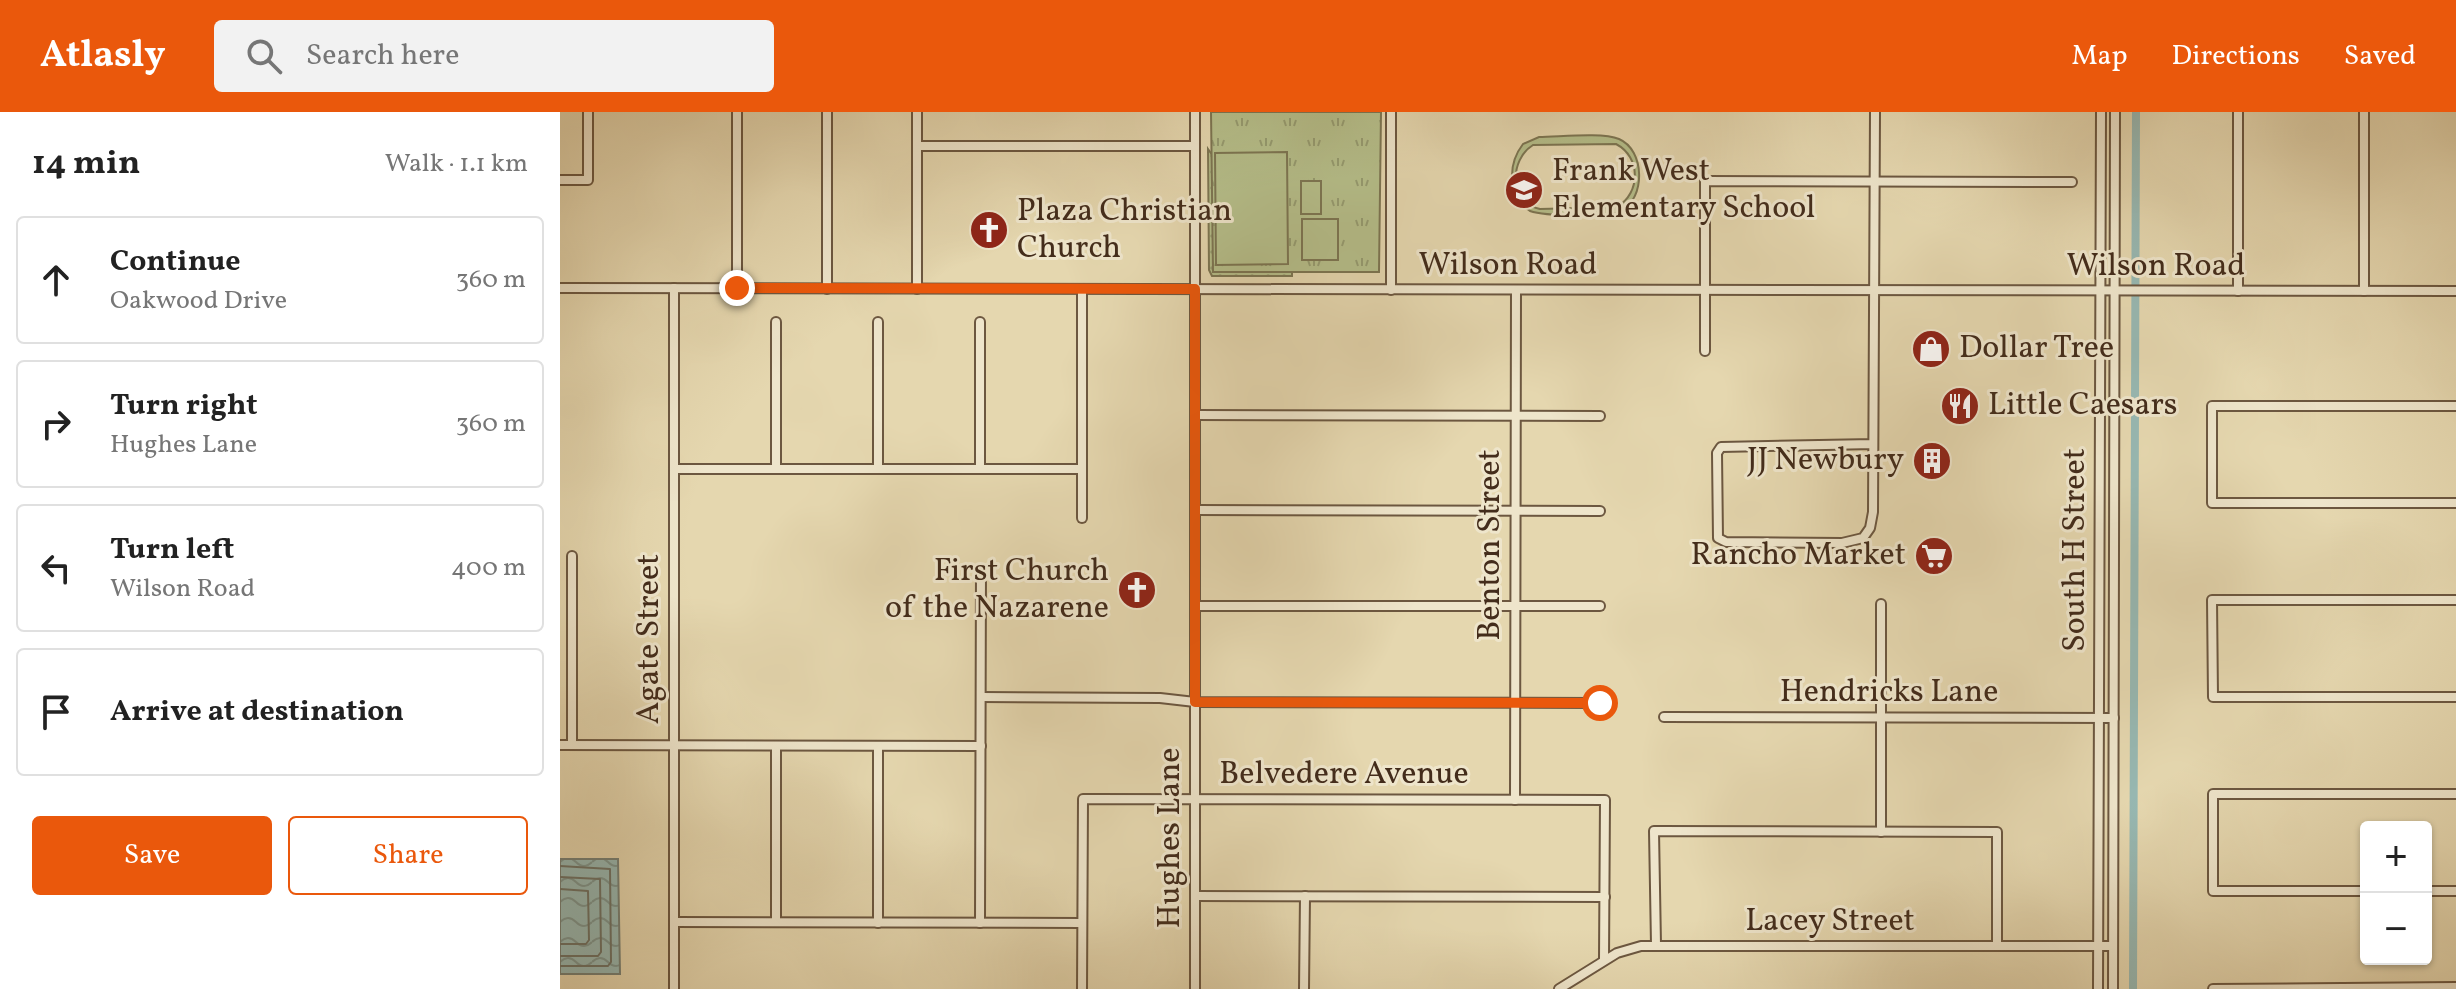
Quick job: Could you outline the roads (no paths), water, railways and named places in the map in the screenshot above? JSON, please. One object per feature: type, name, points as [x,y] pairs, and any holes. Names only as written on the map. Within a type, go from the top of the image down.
[{"type":"street","points":[[560,180],[588,180],[588,112]]},
{"type":"street","points":[[737,112],[737,288]]},
{"type":"street","points":[[827,112],[827,289]]},
{"type":"street","points":[[917,112],[917,289]]},
{"type":"street","name":"Hughes Lane","points":[[1195,112],[1195,989]]},
{"type":"street","points":[[1391,112],[1391,290]]},
{"type":"street","points":[[1873,444],[1725,444],[1717,453],[1717,533],[1722,541],[1842,543],[1863,538],[1870,528],[1873,444],[1875,112]]},
{"type":"street","name":"South H Street","points":[[2098,989],[2101,112]]},
{"type":"street","name":"South H Street","points":[[2113,989],[2115,112]]},
{"type":"street","points":[[2238,112],[2238,291]]},
{"type":"street","points":[[2364,112],[2364,291]]},
{"type":"street","points":[[917,146],[1195,146]]},
{"type":"street","points":[[1705,351],[1705,181],[2072,182]]},
{"type":"street","name":"Wilson Road","points":[[560,288],[2456,291]]},
{"type":"street","name":"Agate Street","points":[[674,288],[674,989]]},
{"type":"street","points":[[1082,289],[1082,518]]},
{"type":"street","name":"Benton Street","points":[[1515,800],[1516,290]]},
{"type":"street","points":[[776,322],[776,469]]},
{"type":"street","points":[[878,322],[878,469]]},
{"type":"street","points":[[980,322],[980,469]]},
{"type":"street","points":[[2456,406],[2212,406],[2212,503],[2456,503]]},
{"type":"street","points":[[1195,415],[1600,416]]},
{"type":"street","points":[[674,469],[1082,469]]},
{"type":"street","points":[[1195,510],[1600,511]]},
{"type":"street","points":[[572,556],[572,745]]},
{"type":"street","points":[[980,923],[981,569]]},
{"type":"street","points":[[2456,600],[2212,600],[2213,697],[2456,697]]},
{"type":"street","points":[[1881,604],[1881,832]]},
{"type":"street","points":[[1195,606],[1600,606]]},
{"type":"street","points":[[981,697],[1160,698],[1195,702],[1600,703]]},
{"type":"street","name":"Hendricks Lane","points":[[1664,717],[2114,718]]},
{"type":"street","points":[[560,745],[981,746]]},
{"type":"street","points":[[776,746],[776,922]]},
{"type":"street","points":[[878,746],[878,923]]},
{"type":"street","points":[[2360,891],[2213,891],[2213,794],[2456,794]]},
{"type":"street","name":"Belvedere Avenue","points":[[1082,923],[1083,799],[1605,800],[1605,897]]},
{"type":"street","points":[[1656,945],[1654,831],[1997,832],[1997,946]]},
{"type":"street","points":[[2432,891],[2456,891]]},
{"type":"street","points":[[1195,896],[1605,897],[1604,959]]},
{"type":"street","points":[[1304,989],[1305,896]]},
{"type":"street","points":[[674,922],[1082,923],[1082,989]]},
{"type":"street","name":"Lacey Street","points":[[1559,989],[1604,959],[1629,949],[1656,945],[2113,946]]},
{"type":"street","points":[[2213,988],[2456,987]]},
{"type":"water","points":[[560,859],[618,859],[620,974],[560,974]]},
{"type":"waterway","points":[[2133,989],[2136,112]]},
{"type":"place","name":"Frank West Elementary School","points":[[1524,190]]},
{"type":"place","name":"Plaza Christian Church","points":[[989,230]]},
{"type":"place","name":"Dollar Tree","points":[[1931,349]]},
{"type":"place","name":"Little Caesars","points":[[1960,406]]},
{"type":"place","name":"JJ Newbury","points":[[1932,461]]},
{"type":"place","name":"Rancho Market","points":[[1934,556]]},
{"type":"place","name":"First Church of the Nazarene","points":[[1137,590]]}]
